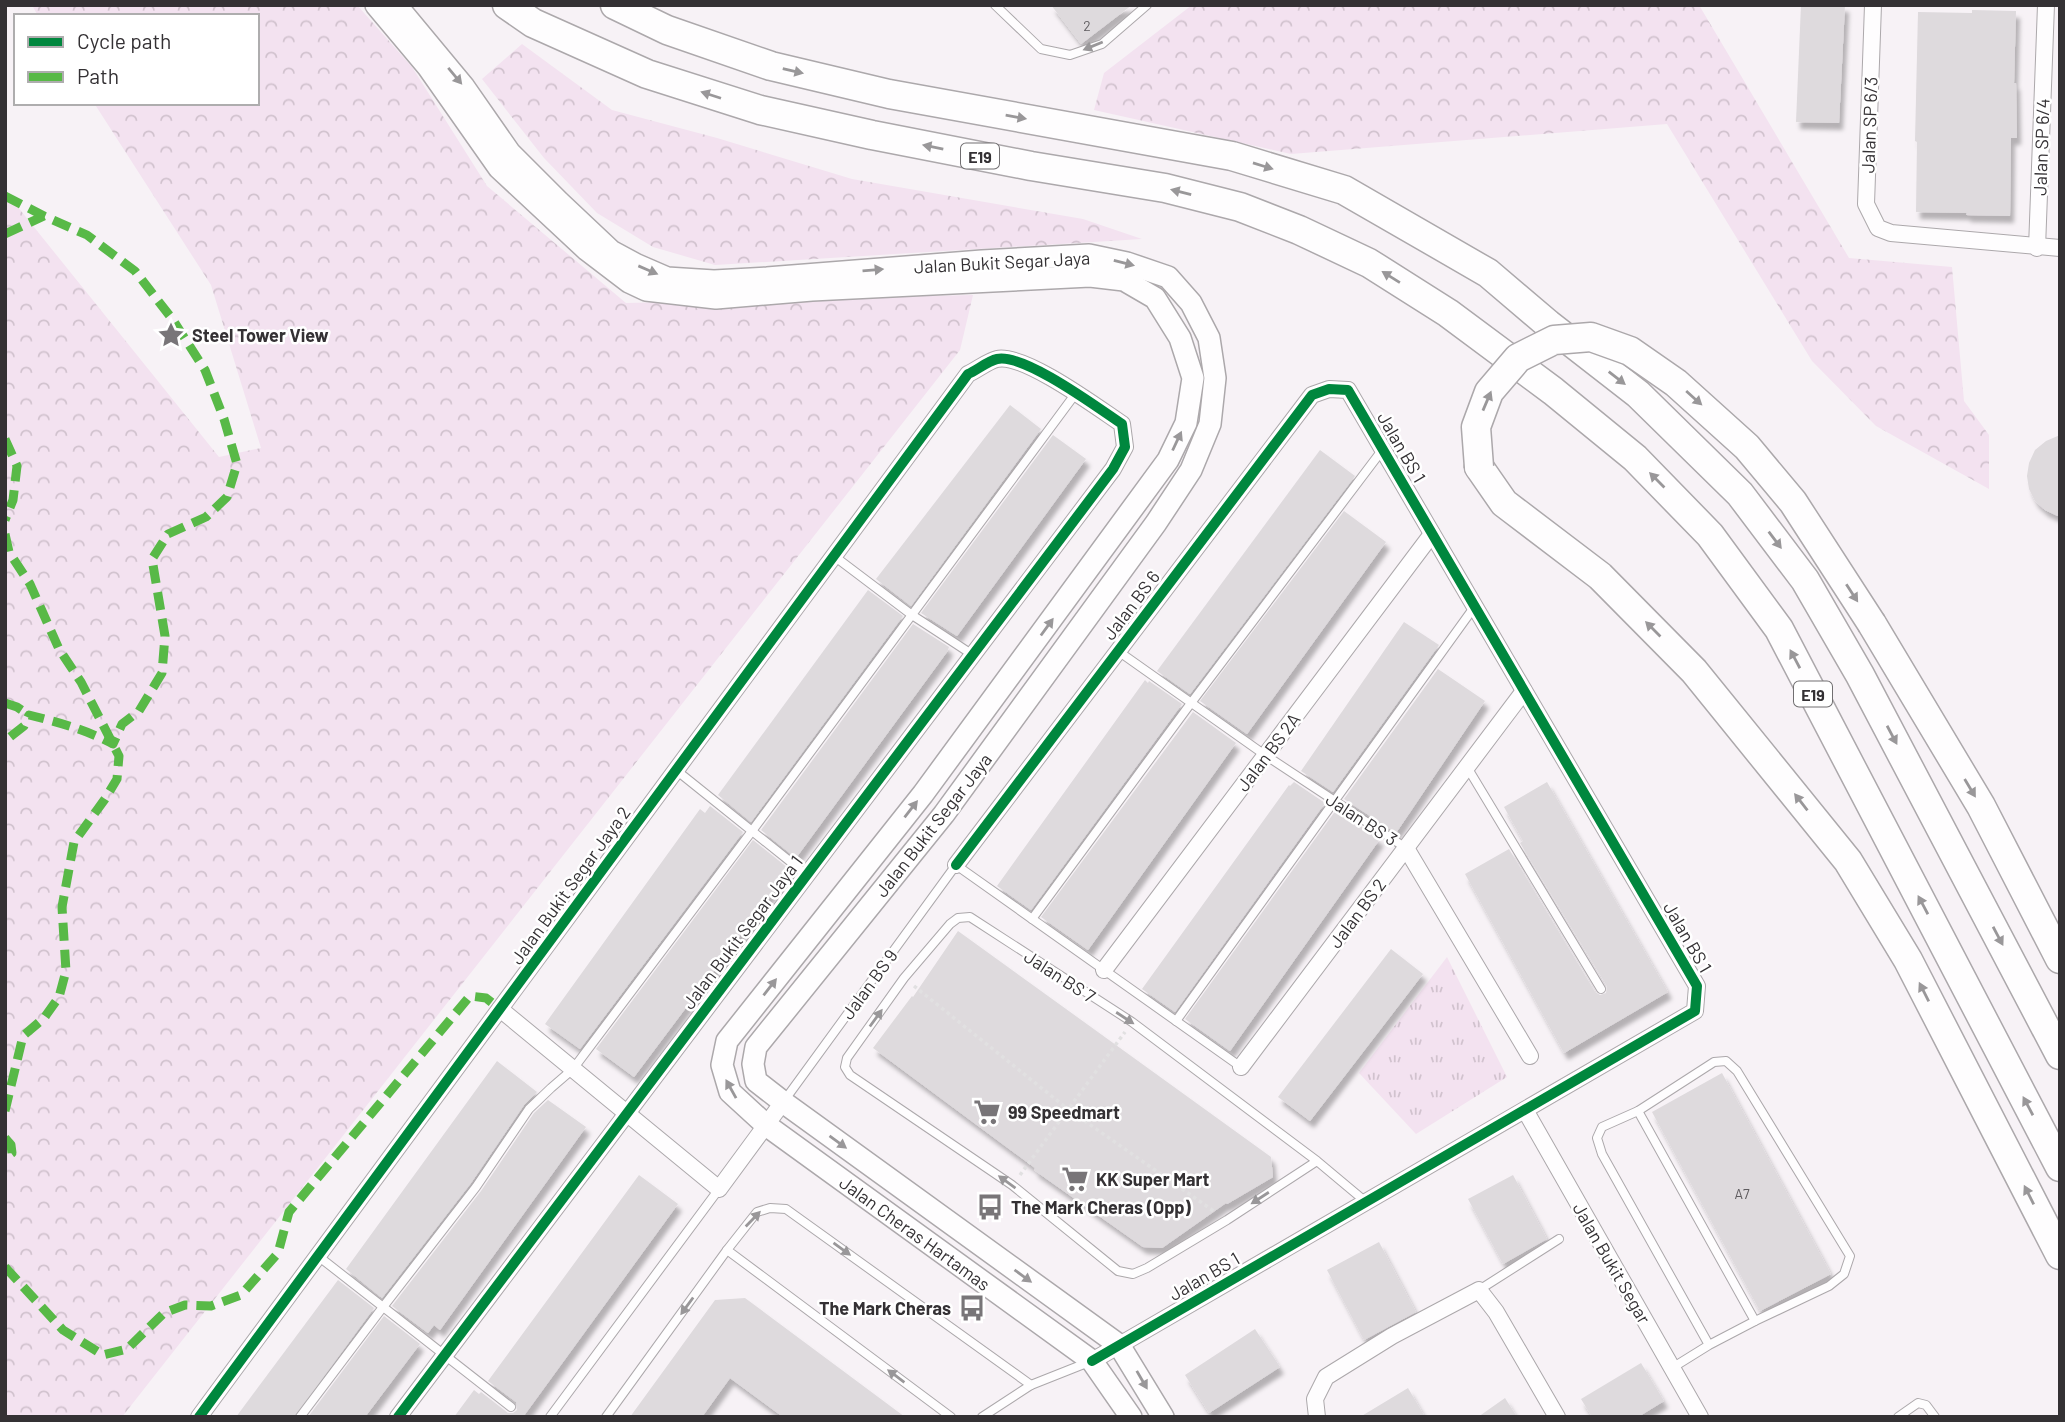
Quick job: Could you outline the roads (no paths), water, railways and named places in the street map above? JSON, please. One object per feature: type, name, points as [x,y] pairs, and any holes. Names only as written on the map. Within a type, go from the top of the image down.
[{"type":"highway","name":"E19","points":[[507,5],[533,23],[647,74],[760,110],[1004,161],[1165,188],[1240,207],[1299,230],[1369,263],[1448,313],[1553,391],[1635,458],[1710,535],[1779,629],[2060,1167]]},
{"type":"highway","points":[[615,5],[667,30],[771,66],[890,94],[1232,156],[1344,190],[1488,273],[1548,324],[1639,394],[1740,494],[1805,580],[1860,674],[2060,1055]]},
{"type":"highway","points":[[2060,959],[1981,806],[1872,624],[1793,502],[1747,447],[1676,383],[1630,351],[1591,337],[1554,340],[1518,358],[1489,392],[1476,427],[1479,467],[1504,503],[1600,576],[1695,671],[1848,861],[1908,960],[2060,1255]]},
{"type":"street","name":"Jalan Bukit Segar Jaya","points":[[376,5],[428,67],[499,168],[587,250],[629,282],[646,290],[716,298],[811,290],[1090,276],[1124,280],[1155,298],[1180,338],[1193,378],[1186,422],[1168,460],[923,794],[727,1041]]},
{"type":"street","name":"Jalan Bukit Segar Jaya","points":[[396,5],[464,87],[510,153],[611,251],[667,278],[714,281],[1089,255],[1127,263],[1168,277],[1191,303],[1209,338],[1215,378],[1210,425],[1184,481],[944,814],[756,1047]]},
{"type":"street","name":"Jalan SP 6/3","points":[[1873,5],[1866,204],[1878,228],[1891,233],[2037,248]]},
{"type":"street","name":"Jalan SP 6/4","points":[[2037,248],[2046,5]]},
{"type":"street","points":[[2037,248],[2060,248]]},
{"type":"street","name":"Jalan Bukit Segar Jaya 1","points":[[398,1417],[1113,469],[1125,447],[1122,424],[1076,393],[1017,359],[997,359],[968,374]]},
{"type":"street","name":"Jalan Bukit Segar Jaya 2","points":[[199,1417],[968,374]]},
{"type":"street","name":"Jalan BS 6","points":[[956,865],[1312,395],[1329,389],[1348,390]]},
{"type":"street","name":"Jalan BS 1","points":[[1092,1361],[1695,1011],[1697,986],[1348,390]]},
{"type":"street","name":"Jalan BS 2A","points":[[1104,970],[1432,534]]},
{"type":"street","name":"Jalan BS 2","points":[[1241,1067],[1524,691]]},
{"type":"street","name":"Jalan BS 3","points":[[1406,848],[1530,1056]]},
{"type":"street","points":[[500,1009],[719,1189],[783,1102]]},
{"type":"street","name":"Jalan Cheras Hartamas","points":[[727,1041],[722,1065],[730,1092],[766,1125],[1092,1361],[1130,1417]]},
{"type":"street","name":"Jalan Cheras Hartamas","points":[[756,1047],[753,1064],[756,1081],[1119,1345],[1163,1417]]},
{"type":"street","name":"Jalan Bukit Segar","points":[[1525,1110],[1700,1417]]},
{"type":"street","points":[[1317,1417],[1315,1399],[1326,1377],[1392,1336],[1479,1290],[1496,1312],[1557,1417]]},
{"type":"lane","points":[[998,6],[1041,49],[1070,55],[1102,44],[1147,5]]},
{"type":"lane","points":[[300,1417],[476,1187],[530,1109],[573,1069],[1076,393]]},
{"type":"lane","points":[[1032,919],[1382,449]]},
{"type":"lane","points":[[834,556],[912,615],[973,655]]},
{"type":"lane","points":[[1177,1021],[1475,606]]},
{"type":"lane","name":"Jalan BS 3","points":[[1118,651],[1265,755],[1406,848]]},
{"type":"lane","points":[[1467,767],[1601,989]]},
{"type":"lane","points":[[676,770],[807,875]]},
{"type":"lane","points":[[956,865],[1241,1067]]},
{"type":"lane","name":"Jalan BS 9","points":[[783,1102],[956,865]]},
{"type":"lane","name":"Jalan BS 7","points":[[1317,1161],[1227,1220],[1133,1274],[1118,1271],[1012,1185],[850,1075],[845,1067],[847,1058],[904,978],[950,924],[958,918],[970,917],[1132,1023],[1317,1161],[1366,1202]]},
{"type":"lane","points":[[1671,1369],[1709,1345],[1829,1286],[1844,1274],[1850,1255],[1737,1071],[1727,1061],[1714,1062],[1638,1111],[1602,1127],[1597,1138],[1602,1154],[1709,1345]]},
{"type":"lane","points":[[1638,1111],[1755,1321]]},
{"type":"lane","points":[[550,1417],[719,1189]]},
{"type":"lane","points":[[606,1417],[757,1212],[770,1208],[786,1209],[1031,1385]]},
{"type":"lane","points":[[1479,1290],[1559,1239]]},
{"type":"lane","points":[[727,1251],[951,1417]]},
{"type":"lane","points":[[318,1256],[511,1407]]},
{"type":"lane","points":[[982,1417],[1031,1385],[1092,1361]]},
{"type":"lane","points":[[1898,1417],[1918,1403],[1926,1405],[1935,1417]]},
{"type":"place","name":"Steel Tower View","points":[[171,335]]},
{"type":"place","name":"99 Speedmart","points":[[987,1112]]},
{"type":"place","name":"KK Super Mart","points":[[1075,1179]]},
{"type":"place","name":"The Mark Cheras (Opp)","points":[[990,1207]]},
{"type":"place","name":"The Mark Cheras","points":[[972,1308]]}]
